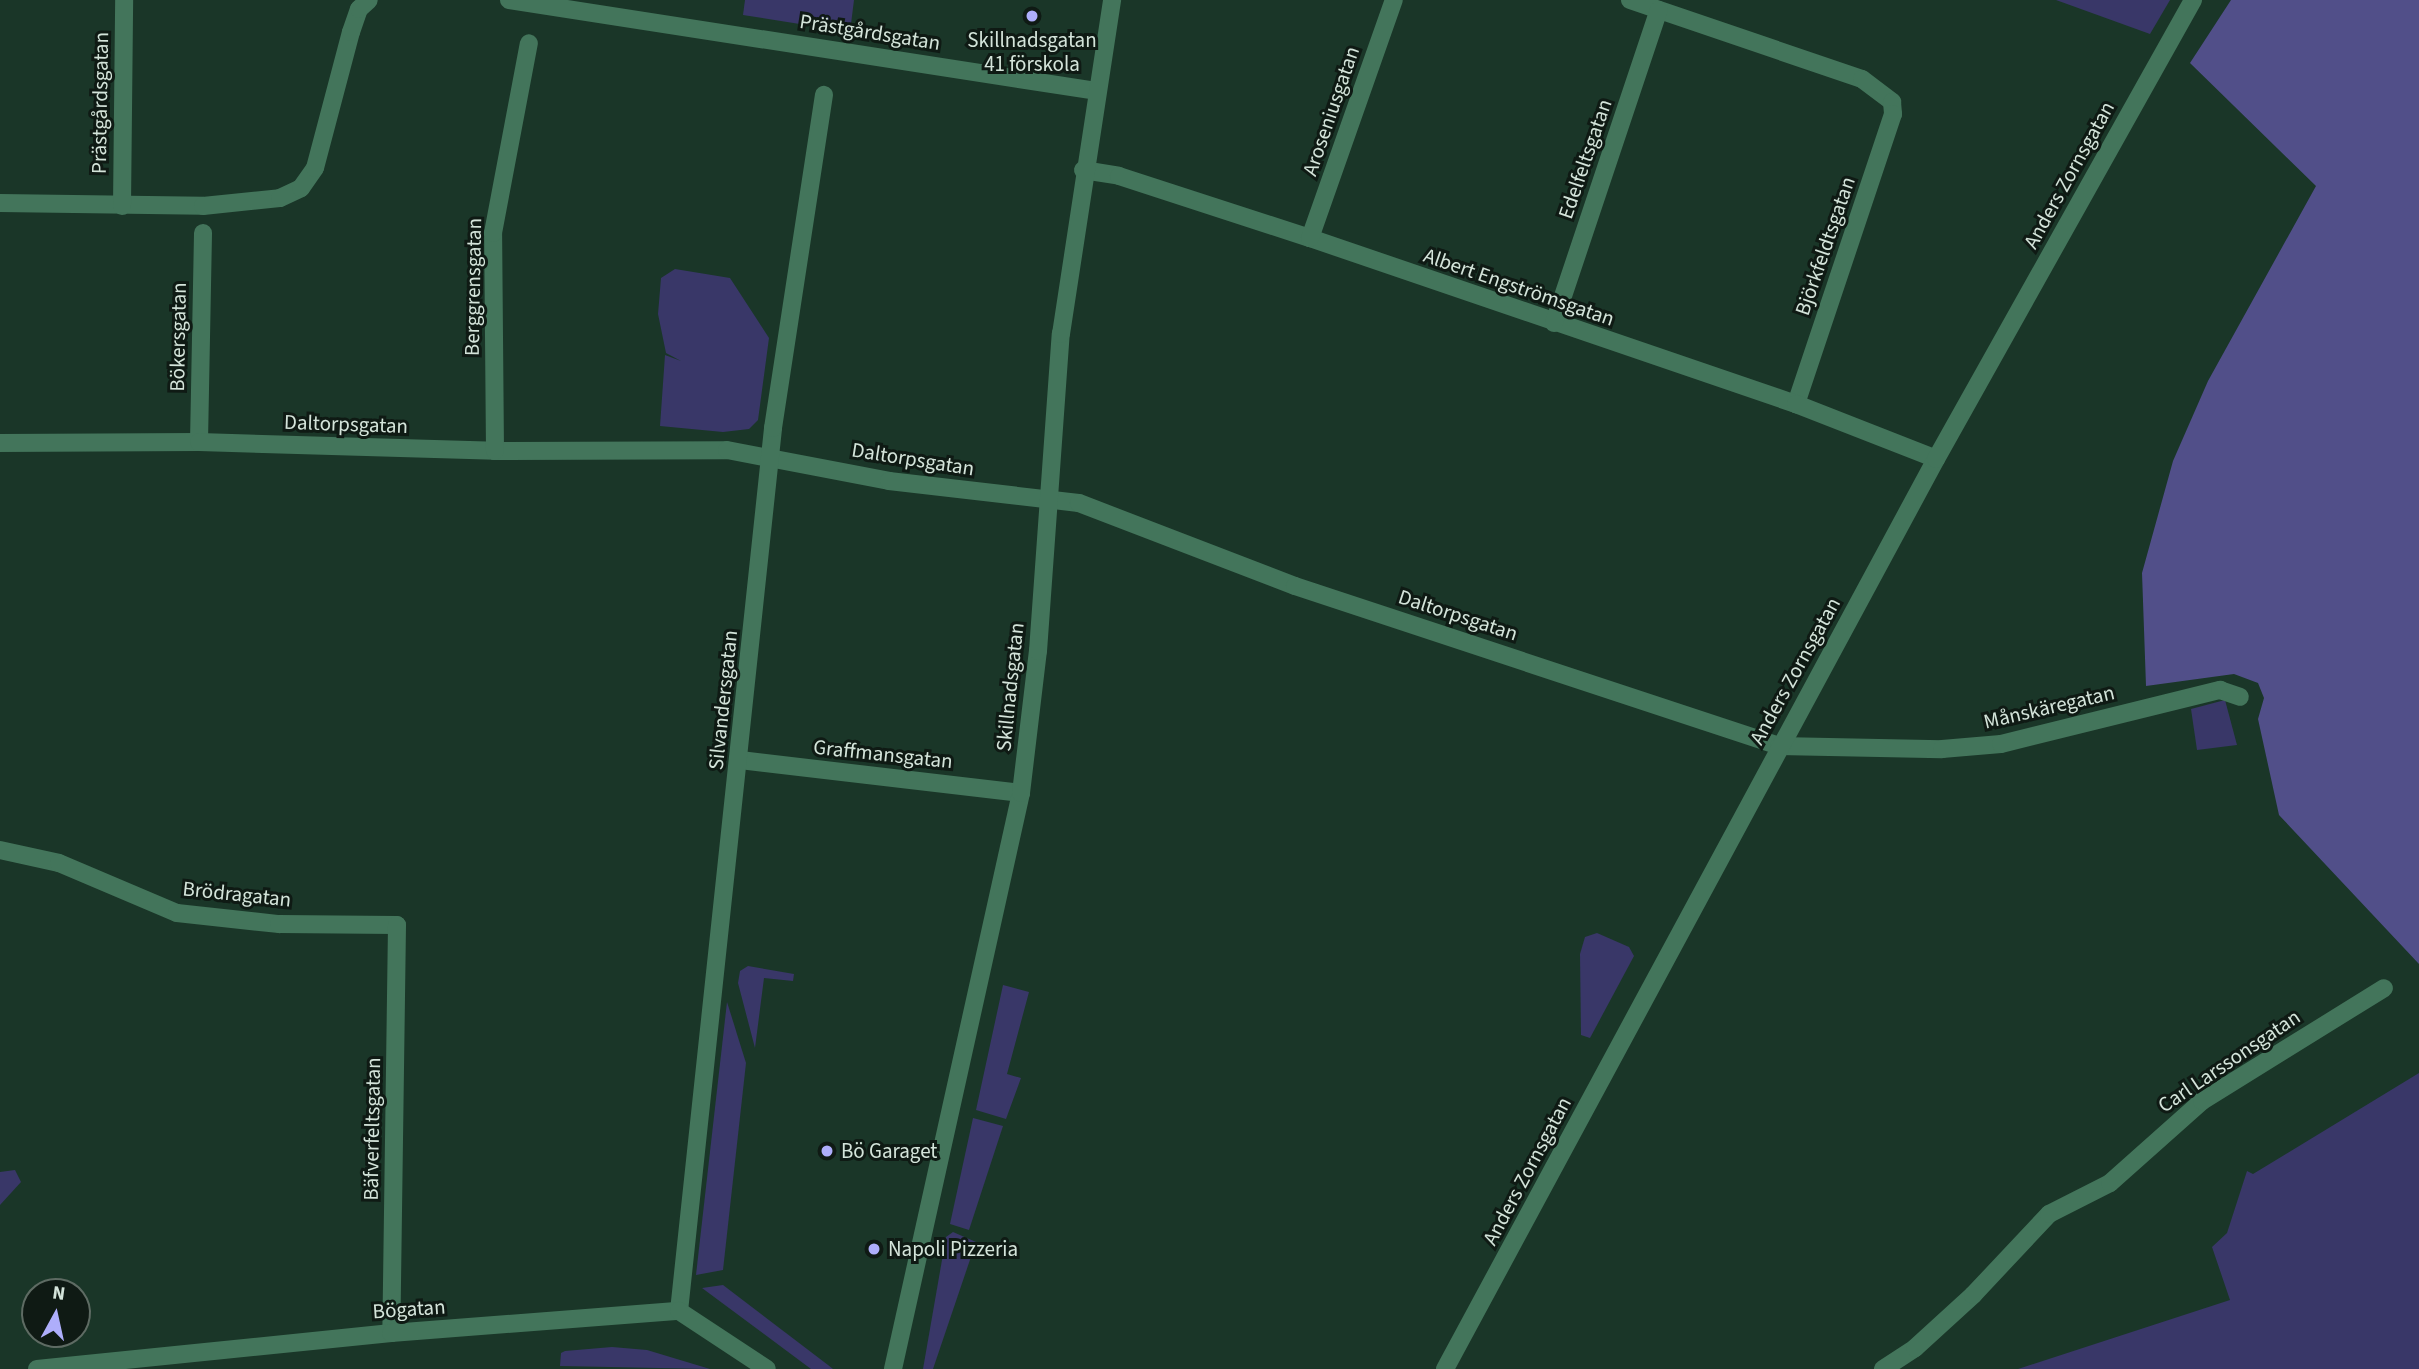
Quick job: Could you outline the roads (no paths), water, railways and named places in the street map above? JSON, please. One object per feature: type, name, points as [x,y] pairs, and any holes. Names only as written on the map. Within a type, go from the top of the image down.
[{"type":"street","name":"Prästgårdsgatan","points":[[122,206],[124,0]]},
{"type":"street","name":"Prästgårdsgatan","points":[[511,0],[1096,91]]},
{"type":"street","name":"Skillnadsgatan","points":[[893,1369],[1021,793],[1051,501],[1061,334],[1083,170],[1112,0]]},
{"type":"street","name":"Aroseniusgatan","points":[[1310,238],[1394,0]]},
{"type":"street","points":[[1630,0],[1659,10]]},
{"type":"street","name":"Anders Zornsgatan","points":[[1445,1369],[1617,1056],[1779,746],[1936,458],[2193,0]]},
{"type":"street","points":[[0,203],[203,206],[280,198],[301,188],[315,168],[360,3]]},
{"type":"street","name":"Björkfeldtsgatan","points":[[1659,10],[1862,79],[1892,102],[1894,114],[1796,404]]},
{"type":"street","name":"Edelfeltsgatan","points":[[1554,323],[1659,10]]},
{"type":"street","name":"Berggrensgatan","points":[[495,451],[493,233],[529,43]]},
{"type":"street","name":"Silvandersgatan","points":[[679,1311],[740,761],[769,457],[824,95]]},
{"type":"street","name":"Albert Engströmsgatan","points":[[1083,170],[1119,176],[1310,238],[1796,404],[1936,458]]},
{"type":"street","name":"Bökersgatan","points":[[199,442],[203,233]]},
{"type":"street","name":"Daltorpsgatan","points":[[0,443],[199,442],[495,451],[727,450],[889,481],[1079,503],[1295,586],[1779,746]]},
{"type":"street","name":"Månskäregatan","points":[[1779,746],[1942,749],[2001,744],[2220,690],[2240,697]]},
{"type":"street","name":"Graffmansgatan","points":[[740,761],[1021,793]]},
{"type":"street","name":"Brödragatan","points":[[0,850],[59,863],[177,913],[279,924],[397,925]]},
{"type":"street","name":"Bäfverfeltsgatan","points":[[391,1333],[397,925]]},
{"type":"street","name":"Carl Larssonsgatan","points":[[1883,1369],[1915,1348],[1973,1295],[2049,1214],[2110,1183],[2202,1101],[2384,988]]},
{"type":"street","points":[[679,1311],[767,1369]]},
{"type":"street","name":"Bögatan","points":[[37,1369],[391,1333],[679,1311]]},
{"type":"place","name":"Skillnadsgatan 41 förskola","points":[[1032,16]]},
{"type":"place","name":"Bö Garaget","points":[[827,1151]]},
{"type":"place","name":"Napoli Pizzeria","points":[[874,1249]]}]
